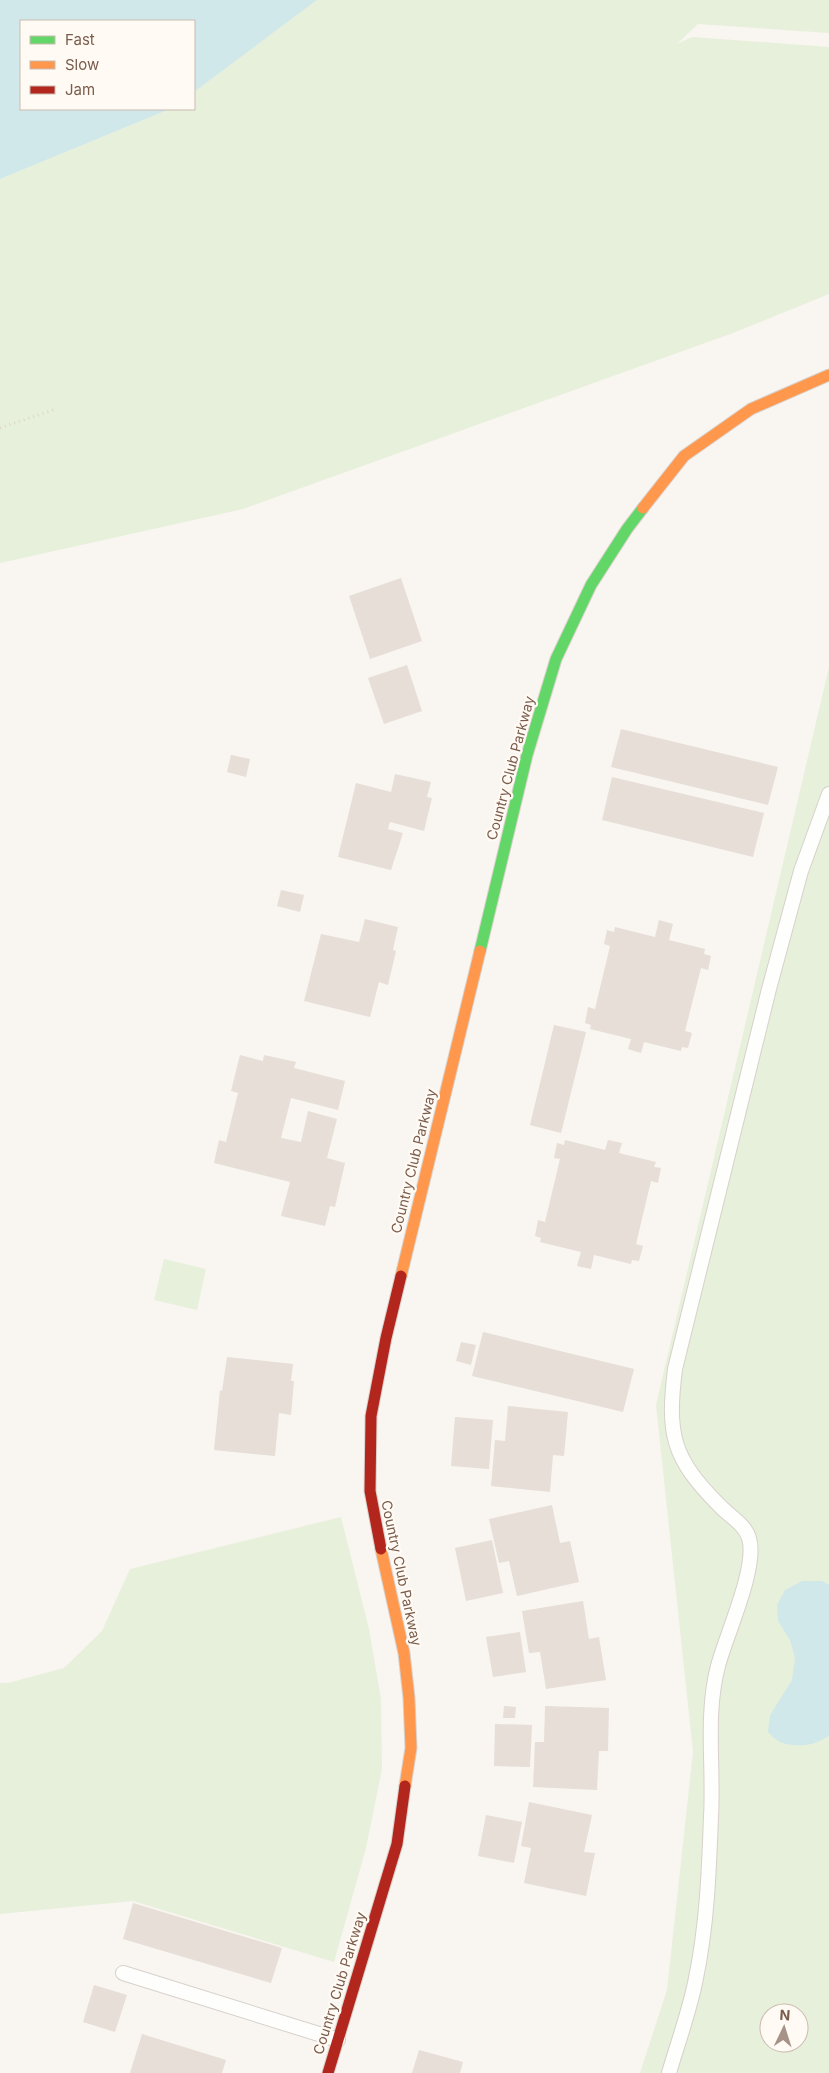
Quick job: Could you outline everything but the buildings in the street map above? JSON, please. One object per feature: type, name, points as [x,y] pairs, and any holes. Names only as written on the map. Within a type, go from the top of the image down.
[{"type":"street","name":"Country Club Parkway","points":[[328,2073],[398,1844],[411,1748],[409,1698],[404,1653],[386,1577],[370,1491],[371,1416],[386,1338],[527,754],[556,659],[590,585],[627,528],[684,456],[751,409],[829,375]]},
{"type":"lane","points":[[669,2073],[696,1979],[708,1895],[712,1793],[712,1707],[717,1667],[744,1586],[750,1552],[749,1538],[741,1524],[700,1486],[680,1453],[671,1424],[671,1403],[675,1369],[798,880],[829,794]]},
{"type":"lane","points":[[123,1973],[338,2040]]},
{"type":"path","points":[[0,428],[52,410]]},
{"type":"green space","points":[[317,0],[829,0],[829,33],[698,24],[677,44],[692,37],[829,47],[829,294],[733,333],[243,509],[0,563],[0,179],[168,110],[195,110],[195,91]]},
{"type":"green space","points":[[829,667],[829,2073],[640,2073],[667,1990],[693,1752],[656,1405]]},
{"type":"green space","points":[[164,1259],[206,1269],[197,1310],[154,1300]]},
{"type":"green space","points":[[341,1517],[369,1629],[381,1699],[382,1769],[366,1848],[334,1962],[133,1901],[0,1914],[0,1683],[8,1683],[64,1668],[102,1631],[130,1569]]},
{"type":"water","points":[[0,0],[317,0],[195,91],[195,20],[20,20],[20,110],[168,110],[0,179]]},
{"type":"water","points":[[802,1581],[822,1581],[829,1585],[829,1735],[819,1742],[812,1744],[792,1745],[780,1742],[768,1732],[770,1715],[792,1680],[795,1658],[790,1640],[778,1621],[777,1605],[785,1590]]},
{"type":"traffic: fast","points":[[480,951],[527,755],[556,659],[591,585],[627,529],[643,508]]},
{"type":"traffic: slow","points":[[643,508],[684,456],[751,409],[829,375]]},
{"type":"traffic: slow","points":[[401,1276],[480,951]]},
{"type":"traffic: slow","points":[[381,1549],[404,1653],[409,1698],[411,1748],[405,1786]]},
{"type":"traffic: jam","points":[[381,1549],[370,1491],[371,1416],[386,1338],[401,1276]]},
{"type":"traffic: jam","points":[[328,2073],[397,1844],[405,1786]]}]
